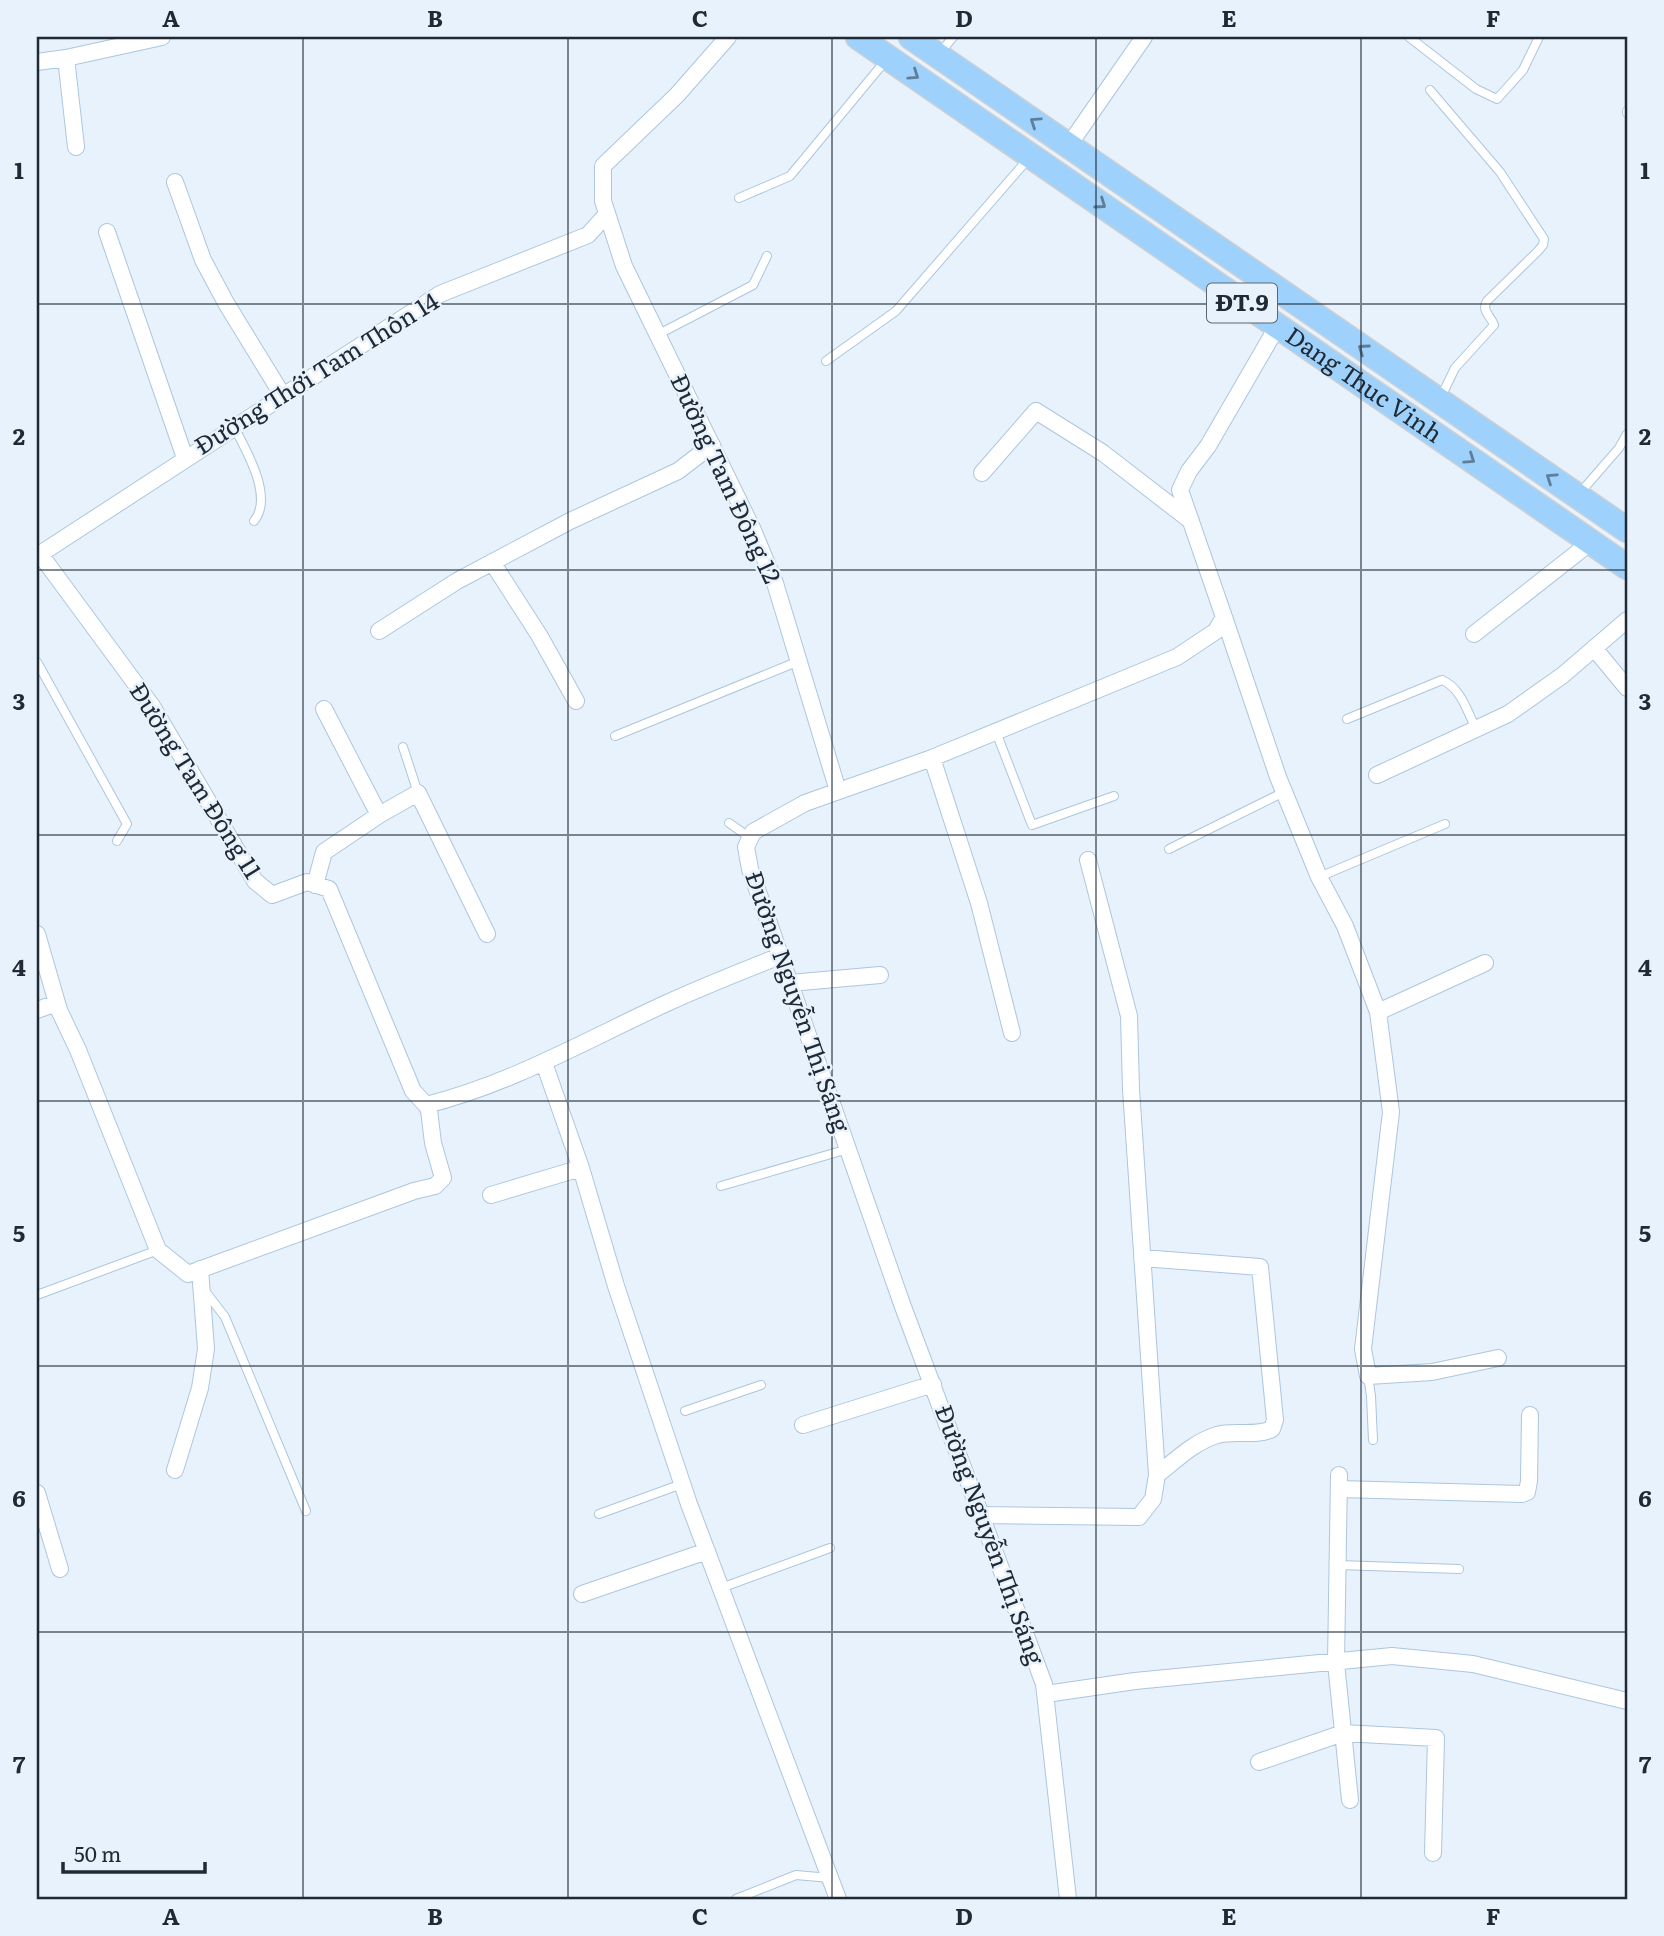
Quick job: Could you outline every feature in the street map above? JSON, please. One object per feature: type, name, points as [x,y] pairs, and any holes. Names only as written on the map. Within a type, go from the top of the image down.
[{"type":"main road","name":"Dang Thuc Vinh","points":[[858,37],[1627,567]]},
{"type":"main road","name":"Dang Thuc Vinh","points":[[911,37],[946,46],[1069,145],[1627,530]]},
{"type":"street","points":[[37,62],[162,37]]},
{"type":"street","name":"Đường Tam Đông 12","points":[[728,37],[677,95],[603,166],[603,201],[624,266],[752,527],[775,583],[838,791]]},
{"type":"street","points":[[1069,145],[1144,37]]},
{"type":"street","points":[[66,58],[76,147]]},
{"type":"street","points":[[175,182],[203,260],[283,396]]},
{"type":"street","name":"Đường Thới Tam Thôn 14","points":[[38,555],[440,294],[588,235],[607,214]]},
{"type":"street","points":[[107,232],[185,458]]},
{"type":"street","points":[[1277,327],[1180,490],[1284,792],[1319,877],[1345,926],[1378,1012],[1391,1112],[1363,1349],[1368,1376],[1432,1372],[1499,1358]]},
{"type":"street","points":[[982,473],[1036,411],[1103,453],[1191,521]]},
{"type":"street","points":[[379,631],[492,562],[570,521],[678,471],[712,445]]},
{"type":"street","points":[[1474,634],[1591,542]]},
{"type":"street","name":"Đường Tam Đông 11","points":[[38,555],[152,706],[255,881],[272,895],[307,882],[315,885]]},
{"type":"street","points":[[492,562],[539,635],[576,701]]},
{"type":"street","name":"Đường Nguyễn Thị Sáng","points":[[1066,1899],[1044,1684],[848,1149],[750,869],[746,847],[748,837],[753,832],[805,803],[932,758],[1177,657],[1216,631],[1224,617]]},
{"type":"street","points":[[1377,775],[1508,714],[1563,675],[1627,620]]},
{"type":"street","points":[[1594,648],[1627,688]]},
{"type":"street","points":[[324,709],[379,815]]},
{"type":"street","points":[[932,758],[979,903],[1012,1033]]},
{"type":"street","points":[[37,934],[57,1003],[158,1250],[188,1274],[414,1191],[435,1186],[443,1178],[433,1143],[429,1110],[413,1091],[328,888],[315,885],[324,852],[418,793],[487,934]]},
{"type":"street","points":[[982,1515],[1139,1517],[1153,1499],[1157,1475],[1129,1016],[1088,860]]},
{"type":"street","points":[[426,1105],[544,1063],[667,1003],[780,956]]},
{"type":"street","points":[[1378,1012],[1485,963]]},
{"type":"street","points":[[790,984],[880,975]]},
{"type":"street","points":[[37,1010],[57,1003]]},
{"type":"street","points":[[544,1063],[581,1168],[616,1286],[682,1484],[838,1899]]},
{"type":"street","points":[[491,1195],[581,1168]]},
{"type":"street","points":[[1142,1258],[1260,1268],[1275,1420],[1272,1429],[1263,1433],[1218,1435],[1195,1445],[1157,1475]]},
{"type":"street","points":[[175,1470],[200,1388],[206,1349],[200,1269]]},
{"type":"street","points":[[803,1425],[933,1384]]},
{"type":"street","points":[[1350,1800],[1336,1663],[1340,1482],[1522,1494],[1527,1492],[1529,1481],[1530,1415]]},
{"type":"street","points":[[37,1493],[60,1569]]},
{"type":"street","points":[[582,1594],[707,1551]]},
{"type":"street","points":[[1046,1694],[1135,1681],[1392,1656],[1473,1664],[1627,1701]]},
{"type":"street","points":[[1259,1762],[1343,1733],[1436,1738],[1433,1853]]},
{"type":"lane","points":[[1409,37],[1476,89],[1497,99],[1527,64],[1539,37]]},
{"type":"lane","points":[[739,198],[790,176],[888,58]]},
{"type":"lane","points":[[1430,90],[1500,172],[1544,239],[1538,251],[1487,301],[1485,312],[1492,318],[1494,326],[1455,368],[1439,401]]},
{"type":"lane","points":[[826,360],[896,311],[1031,156]]},
{"type":"lane","points":[[657,335],[753,285],[768,256]]},
{"type":"lane","points":[[234,427],[248,453],[260,489],[259,515],[254,521]]},
{"type":"lane","points":[[1577,496],[1619,448],[1627,434]]},
{"type":"lane","points":[[614,736],[799,661]]},
{"type":"lane","points":[[37,662],[127,824],[117,841]]},
{"type":"lane","points":[[1347,719],[1442,680],[1451,684],[1460,695],[1476,729]]},
{"type":"lane","points":[[996,732],[1032,825],[1114,796]]},
{"type":"lane","points":[[403,747],[418,793]]},
{"type":"lane","points":[[1169,849],[1284,792]]},
{"type":"lane","points":[[729,822],[748,837]]},
{"type":"lane","points":[[1319,877],[1445,824]]},
{"type":"lane","points":[[721,1186],[848,1149]]},
{"type":"lane","points":[[37,1295],[158,1250]]},
{"type":"lane","points":[[201,1286],[225,1317],[306,1511]]},
{"type":"lane","points":[[1368,1376],[1373,1440]]},
{"type":"lane","points":[[685,1411],[761,1385]]},
{"type":"lane","points":[[598,1514],[682,1484]]},
{"type":"lane","points":[[721,1588],[830,1548]]},
{"type":"lane","points":[[1338,1565],[1459,1569]]},
{"type":"lane","points":[[736,1899],[796,1875],[830,1878]]}]
